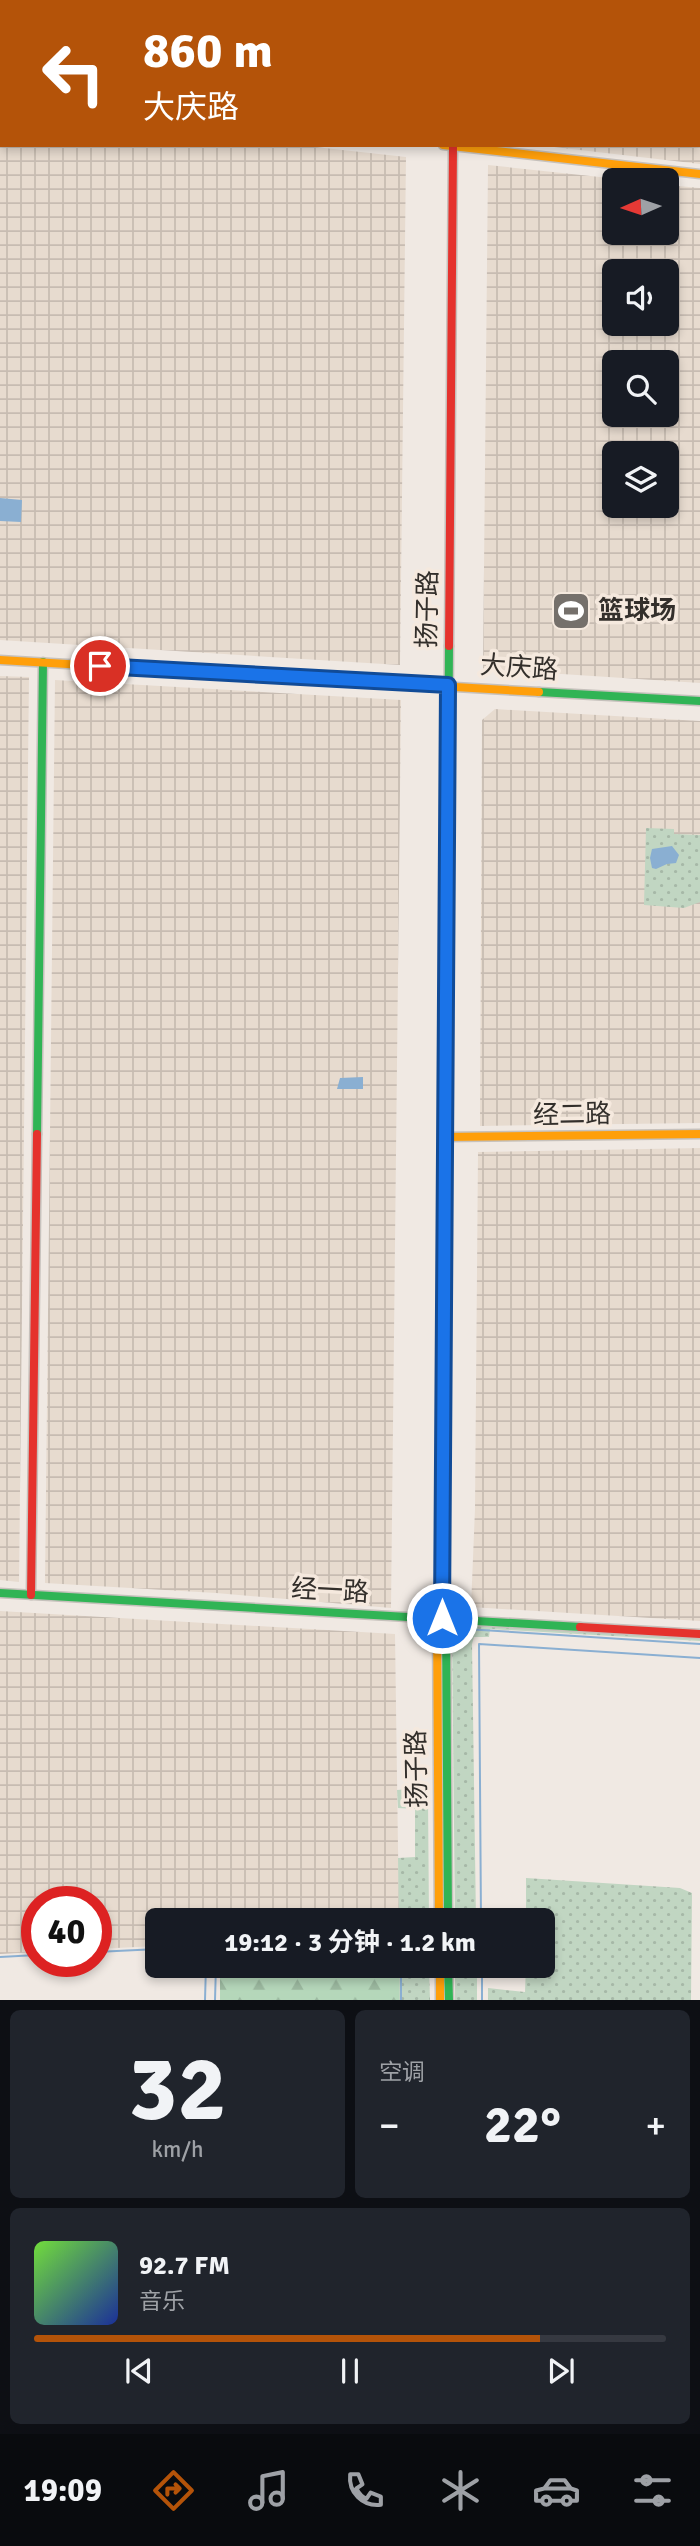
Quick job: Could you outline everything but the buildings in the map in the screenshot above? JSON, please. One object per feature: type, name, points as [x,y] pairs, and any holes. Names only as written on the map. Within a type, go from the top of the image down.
[{"type":"street","name":"扬子路","points":[[439,1908],[453,147]]},
{"type":"street","points":[[462,147],[700,174]]},
{"type":"street","name":"大庆路","points":[[0,660],[700,701]]},
{"type":"street","points":[[31,1595],[43,662]]},
{"type":"street","name":"经二路","points":[[444,1137],[700,1134]]},
{"type":"street","name":"经一路","points":[[0,1593],[700,1634]]},
{"type":"street","name":"扬子路","points":[[442,1618],[448,1908]]},
{"type":"street","points":[[440,1978],[440,2000]]},
{"type":"street","points":[[448,1978],[449,2000]]},
{"type":"shaded area","points":[[0,147],[315,147],[406,157],[400,665],[0,640]]},
{"type":"shaded area","points":[[554,147],[700,147],[700,164]]},
{"type":"shaded area","points":[[488,165],[602,177],[602,245],[679,245],[679,186],[700,188],[700,683],[483,669]]},
{"type":"shaded area","points":[[0,676],[29,677],[19,1582],[0,1580]]},
{"type":"shaded area","points":[[55,680],[401,700],[391,1608],[216,1593],[45,1583]]},
{"type":"shaded area","points":[[495,709],[700,721],[700,1123],[480,1126],[482,720]]},
{"type":"shaded area","points":[[700,1148],[700,1621],[471,1607],[475,1509],[478,1152]]},
{"type":"shaded area","points":[[0,1611],[395,1634],[399,1908],[145,1908],[145,1947],[112,1948],[112,1886],[21,1886],[21,1953],[0,1954]]},
{"type":"green space","name":"篮球场","points":[[560,594],[582,594],[581,628],[560,628]]},
{"type":"green space","points":[[646,828],[674,829],[674,834],[700,835],[700,902],[684,908],[644,905]]},
{"type":"green space","points":[[460,1624],[700,1638],[700,1641],[490,1629],[489,1637],[474,1637],[476,1908],[455,1908],[453,1628]]},
{"type":"green space","points":[[410,1789],[425,1794],[428,1798],[429,1908],[399,1908],[398,1858],[415,1857],[415,1809],[398,1808],[397,1790]]},
{"type":"green space","points":[[526,1878],[680,1888],[692,1893],[691,2000],[488,2000],[488,1988],[525,1992],[526,1978],[555,1978],[555,1908],[526,1908]]},
{"type":"green space","points":[[220,1978],[399,1978],[399,2000],[220,2000]]},
{"type":"green space","points":[[399,1978],[429,1978],[430,2000],[399,2000]]},
{"type":"green space","points":[[455,1978],[477,1978],[477,2000],[455,2000]]},
{"type":"water","points":[[0,498],[22,500],[21,522],[0,521]]},
{"type":"water","points":[[672,846],[679,855],[676,863],[652,868],[652,849]]},
{"type":"water","points":[[363,1077],[363,1089],[337,1089],[340,1078]]},
{"type":"waterway","points":[[465,1629],[700,1644]]},
{"type":"waterway","points":[[481,1908],[479,1644],[700,1658]]},
{"type":"waterway","points":[[112,1951],[145,1950]]},
{"type":"waterway","points":[[0,1957],[21,1956]]},
{"type":"waterway","points":[[205,2000],[206,1978]]},
{"type":"waterway","points":[[215,2000],[216,1978]]},
{"type":"waterway","points":[[401,1978],[401,2000]]},
{"type":"waterway","points":[[482,1978],[482,2000]]},
{"type":"traffic: fast","points":[[444,1353],[449,646]]},
{"type":"traffic: fast","points":[[37,1134],[43,662]]},
{"type":"traffic: fast","points":[[539,692],[700,701]]},
{"type":"traffic: fast","points":[[0,1593],[580,1627]]},
{"type":"traffic: fast","points":[[446,1619],[448,1908]]},
{"type":"traffic: fast","points":[[448,1978],[449,2000]]},
{"type":"traffic: slow","points":[[461,147],[700,174]]},
{"type":"traffic: slow","points":[[0,660],[539,692]]},
{"type":"traffic: slow","points":[[444,1137],[700,1134]]},
{"type":"traffic: slow","points":[[437,1618],[439,1908]]},
{"type":"traffic: slow","points":[[440,1978],[440,2000]]},
{"type":"traffic: jam","points":[[449,646],[453,147]]},
{"type":"traffic: jam","points":[[31,1595],[37,1134]]},
{"type":"traffic: jam","points":[[442,1618],[444,1353]]},
{"type":"traffic: jam","points":[[580,1627],[700,1634]]},
{"type":"place","name":"篮球场","points":[[571,611]]},
{"type":"route","points":[[100,666],[448,685],[442,1618]]}]
